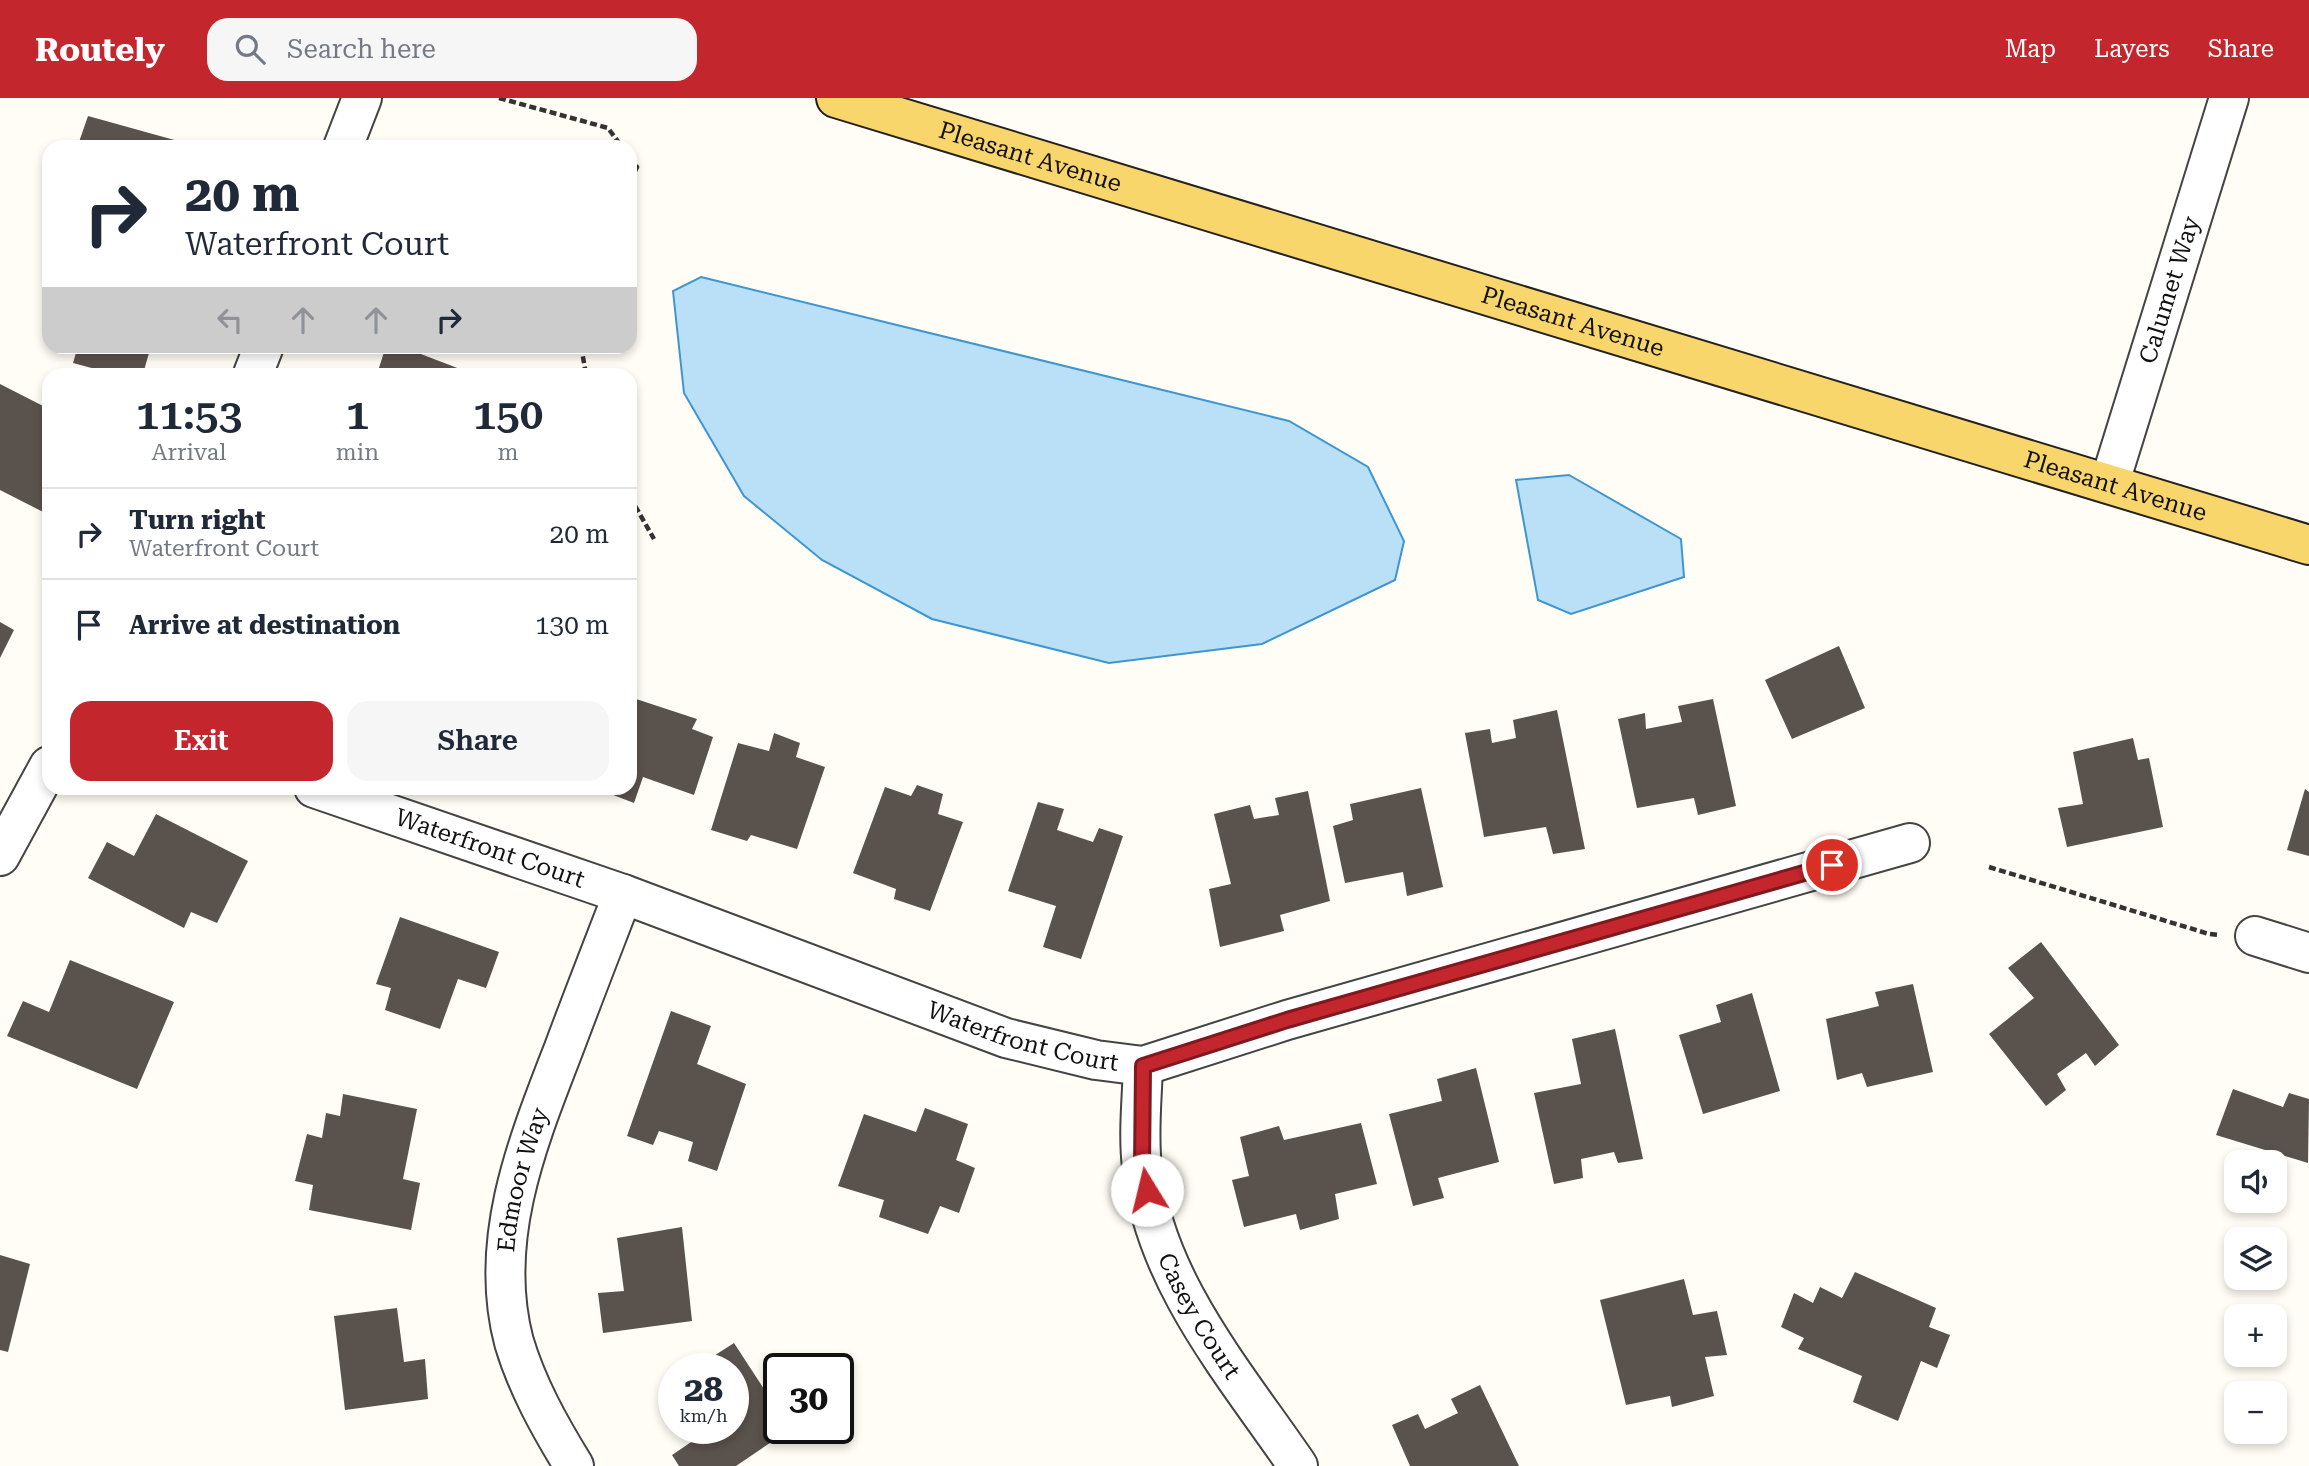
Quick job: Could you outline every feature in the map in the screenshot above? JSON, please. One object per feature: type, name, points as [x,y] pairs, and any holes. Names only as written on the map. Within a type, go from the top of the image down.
[{"type":"main road","name":"Pleasant Avenue","points":[[836,98],[2110,482],[2309,545]]},
{"type":"street","points":[[346,140],[362,98]]},
{"type":"street","name":"Calumet Way","points":[[2110,482],[2229,98]]},
{"type":"street","points":[[0,856],[42,779]]},
{"type":"street","name":"Waterfront Court","points":[[334,795],[623,894],[1006,1038],[1096,1060],[1143,1066],[1287,1020],[1910,843]]},
{"type":"street","name":"Edmoor Way","points":[[574,1466],[544,1419],[514,1341],[506,1286],[508,1220],[524,1149],[623,894]]},
{"type":"street","points":[[2255,936],[2309,953]]},
{"type":"street","name":"Casey Court","points":[[1143,1066],[1142,1167],[1158,1237],[1184,1298],[1298,1466]]},
{"type":"path","points":[[499,98],[608,128],[617,140]]},
{"type":"path","points":[[637,509],[654,539]]},
{"type":"path","points":[[1989,867],[2209,934],[2255,936]]},
{"type":"water","points":[[701,277],[1289,421],[1368,467],[1404,541],[1395,580],[1262,644],[1109,663],[932,619],[822,560],[744,496],[684,393],[673,291]]},
{"type":"water","points":[[1569,475],[1681,539],[1684,577],[1571,614],[1538,600],[1516,480]]},
{"type":"building","points":[[88,116],[174,140],[80,140]]},
{"type":"building","points":[[76,354],[149,354],[145,368],[92,368],[73,363]]},
{"type":"building","points":[[383,354],[421,354],[457,368],[379,368]]},
{"type":"building","points":[[0,384],[42,405],[42,511],[0,490]]},
{"type":"building","points":[[0,622],[14,630],[0,658]]},
{"type":"building","points":[[1839,646],[1865,708],[1792,739],[1765,680]]},
{"type":"building","points":[[637,699],[697,719],[692,729],[713,737],[694,795],[643,777],[637,794]]},
{"type":"building","points":[[1713,699],[1736,806],[1698,815],[1694,798],[1637,808],[1618,719],[1645,713],[1646,729],[1682,722],[1678,706]]},
{"type":"building","points":[[1557,710],[1585,849],[1553,854],[1546,827],[1484,837],[1465,733],[1490,729],[1492,743],[1516,738],[1513,720]]},
{"type":"building","points":[[774,733],[800,743],[796,757],[825,767],[797,849],[751,835],[747,841],[711,830],[738,743],[769,751]]},
{"type":"building","points":[[2133,738],[2138,760],[2149,758],[2163,827],[2067,847],[2058,808],[2083,804],[2073,752]]},
{"type":"building","points":[[917,785],[943,794],[938,814],[963,822],[930,911],[894,899],[896,889],[853,873],[885,787],[911,796]]},
{"type":"building","points":[[1421,788],[1443,887],[1407,896],[1403,872],[1345,883],[1333,826],[1353,820],[1350,804]]},
{"type":"building","points":[[2305,789],[2309,792],[2309,856],[2287,850]]},
{"type":"building","points":[[1308,791],[1330,901],[1280,915],[1284,931],[1220,947],[1209,889],[1231,884],[1214,814],[1250,805],[1254,819],[1279,815],[1275,798]]},
{"type":"building","points":[[613,795],[637,795],[634,803]]},
{"type":"building","points":[[1038,802],[1064,809],[1057,830],[1093,842],[1099,828],[1123,836],[1081,959],[1043,947],[1056,906],[1008,891]]},
{"type":"building","points":[[156,814],[248,861],[217,923],[191,912],[184,928],[88,878],[107,842],[134,856]]},
{"type":"building","points":[[400,917],[499,952],[486,988],[458,979],[440,1029],[385,1010],[391,988],[376,984]]},
{"type":"building","points":[[2041,942],[2119,1045],[2095,1066],[2086,1053],[2057,1074],[2066,1090],[2046,1106],[1989,1034],[2034,998],[2008,968]]},
{"type":"building","points":[[70,960],[174,1002],[137,1089],[7,1036],[23,1001],[49,1012]]},
{"type":"building","points":[[1913,984],[1933,1072],[1867,1087],[1862,1073],[1837,1080],[1826,1019],[1879,1006],[1875,992]]},
{"type":"building","points":[[1752,993],[1780,1091],[1703,1114],[1679,1035],[1721,1022],[1716,1005]]},
{"type":"building","points":[[671,1011],[711,1026],[697,1064],[746,1084],[717,1171],[688,1161],[693,1142],[659,1131],[653,1145],[627,1136]]},
{"type":"building","points":[[1615,1029],[1643,1159],[1618,1163],[1614,1152],[1581,1159],[1583,1178],[1554,1184],[1534,1093],[1581,1084],[1572,1039]]},
{"type":"building","points":[[1476,1068],[1499,1162],[1438,1178],[1444,1198],[1413,1206],[1389,1114],[1442,1101],[1437,1079]]},
{"type":"building","points":[[2233,1089],[2283,1107],[2289,1093],[2309,1099],[2308,1163],[2287,1157],[2287,1150],[2265,1150],[2216,1135]]},
{"type":"building","points":[[343,1094],[417,1109],[403,1179],[420,1183],[411,1230],[309,1210],[313,1185],[295,1181],[307,1134],[322,1138],[326,1113],[340,1116]]},
{"type":"building","points":[[925,1108],[968,1124],[956,1160],[975,1168],[959,1213],[940,1206],[928,1234],[879,1217],[884,1200],[838,1186],[864,1114],[916,1132]]},
{"type":"building","points":[[1361,1123],[1377,1184],[1335,1194],[1339,1219],[1300,1230],[1296,1214],[1244,1227],[1232,1180],[1249,1176],[1240,1137],[1279,1126],[1284,1140]]},
{"type":"building","points":[[682,1227],[692,1321],[603,1333],[598,1293],[624,1291],[617,1238]]},
{"type":"building","points":[[0,1255],[30,1264],[8,1352],[0,1350]]},
{"type":"building","points":[[1855,1272],[1936,1308],[1929,1327],[1950,1335],[1937,1368],[1921,1361],[1898,1421],[1853,1402],[1862,1376],[1798,1349],[1804,1338],[1781,1327],[1794,1293],[1813,1303],[1820,1287],[1842,1298]]},
{"type":"building","points":[[1684,1279],[1693,1315],[1717,1311],[1727,1355],[1705,1357],[1714,1396],[1672,1407],[1670,1396],[1626,1405],[1600,1300]]},
{"type":"building","points":[[397,1308],[404,1362],[425,1359],[428,1399],[345,1410],[334,1316]]},
{"type":"building","points":[[734,1343],[741,1353],[718,1353]]},
{"type":"building","points":[[749,1366],[763,1387],[763,1444],[768,1444],[736,1466],[679,1466],[672,1455],[688,1444],[749,1444]]},
{"type":"building","points":[[1480,1385],[1519,1466],[1410,1466],[1392,1425],[1418,1414],[1425,1429],[1458,1413],[1451,1399]]},
{"type":"route","points":[[1147,1190],[1142,1167],[1143,1066],[1287,1020],[1832,865]]}]
